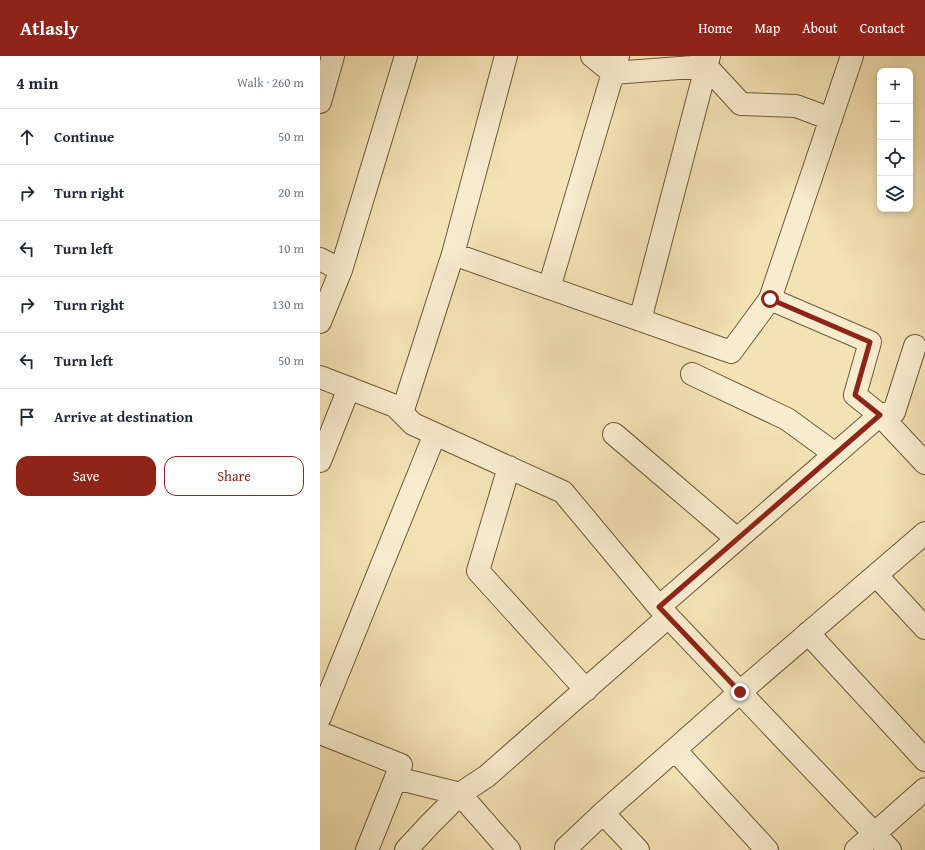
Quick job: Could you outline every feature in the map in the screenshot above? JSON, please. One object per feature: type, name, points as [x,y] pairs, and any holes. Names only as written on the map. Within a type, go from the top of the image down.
[{"type":"street","points":[[320,102],[332,56]]},
{"type":"street","points":[[320,322],[341,270],[406,56]]},
{"type":"street","points":[[402,413],[453,254],[506,56]]},
{"type":"street","points":[[592,56],[616,64],[707,61]]},
{"type":"street","points":[[453,254],[730,352],[770,299],[852,56]]},
{"type":"street","points":[[707,61],[741,104],[796,106],[831,119]]},
{"type":"street","points":[[640,320],[707,61]]},
{"type":"street","points":[[549,288],[616,64]]},
{"type":"street","points":[[320,259],[341,270]]},
{"type":"street","points":[[770,299],[870,342],[855,395],[880,415],[925,463]]},
{"type":"street","points":[[406,850],[460,794],[487,776],[586,690],[737,539],[880,415],[894,412],[915,346]]},
{"type":"street","points":[[692,374],[787,419],[835,454]]},
{"type":"street","points":[[320,377],[395,406],[413,424],[563,492],[664,612],[890,850]]},
{"type":"street","points":[[320,461],[349,388]]},
{"type":"street","points":[[320,717],[435,434]]},
{"type":"street","points":[[614,434],[737,539]]},
{"type":"street","points":[[509,467],[478,571],[586,690]]},
{"type":"street","points":[[566,848],[603,813],[740,692],[925,533]]},
{"type":"street","points":[[876,575],[925,628]]},
{"type":"street","points":[[808,633],[925,760]]},
{"type":"street","points":[[320,733],[401,766],[367,850]]},
{"type":"street","points":[[675,750],[767,850]]},
{"type":"street","points":[[396,778],[460,794],[509,850]]},
{"type":"street","points":[[856,850],[925,789]]},
{"type":"street","points":[[603,813],[638,850]]},
{"type":"route","points":[[740,692],[659,607],[880,415],[855,395],[870,342],[770,299]]}]
